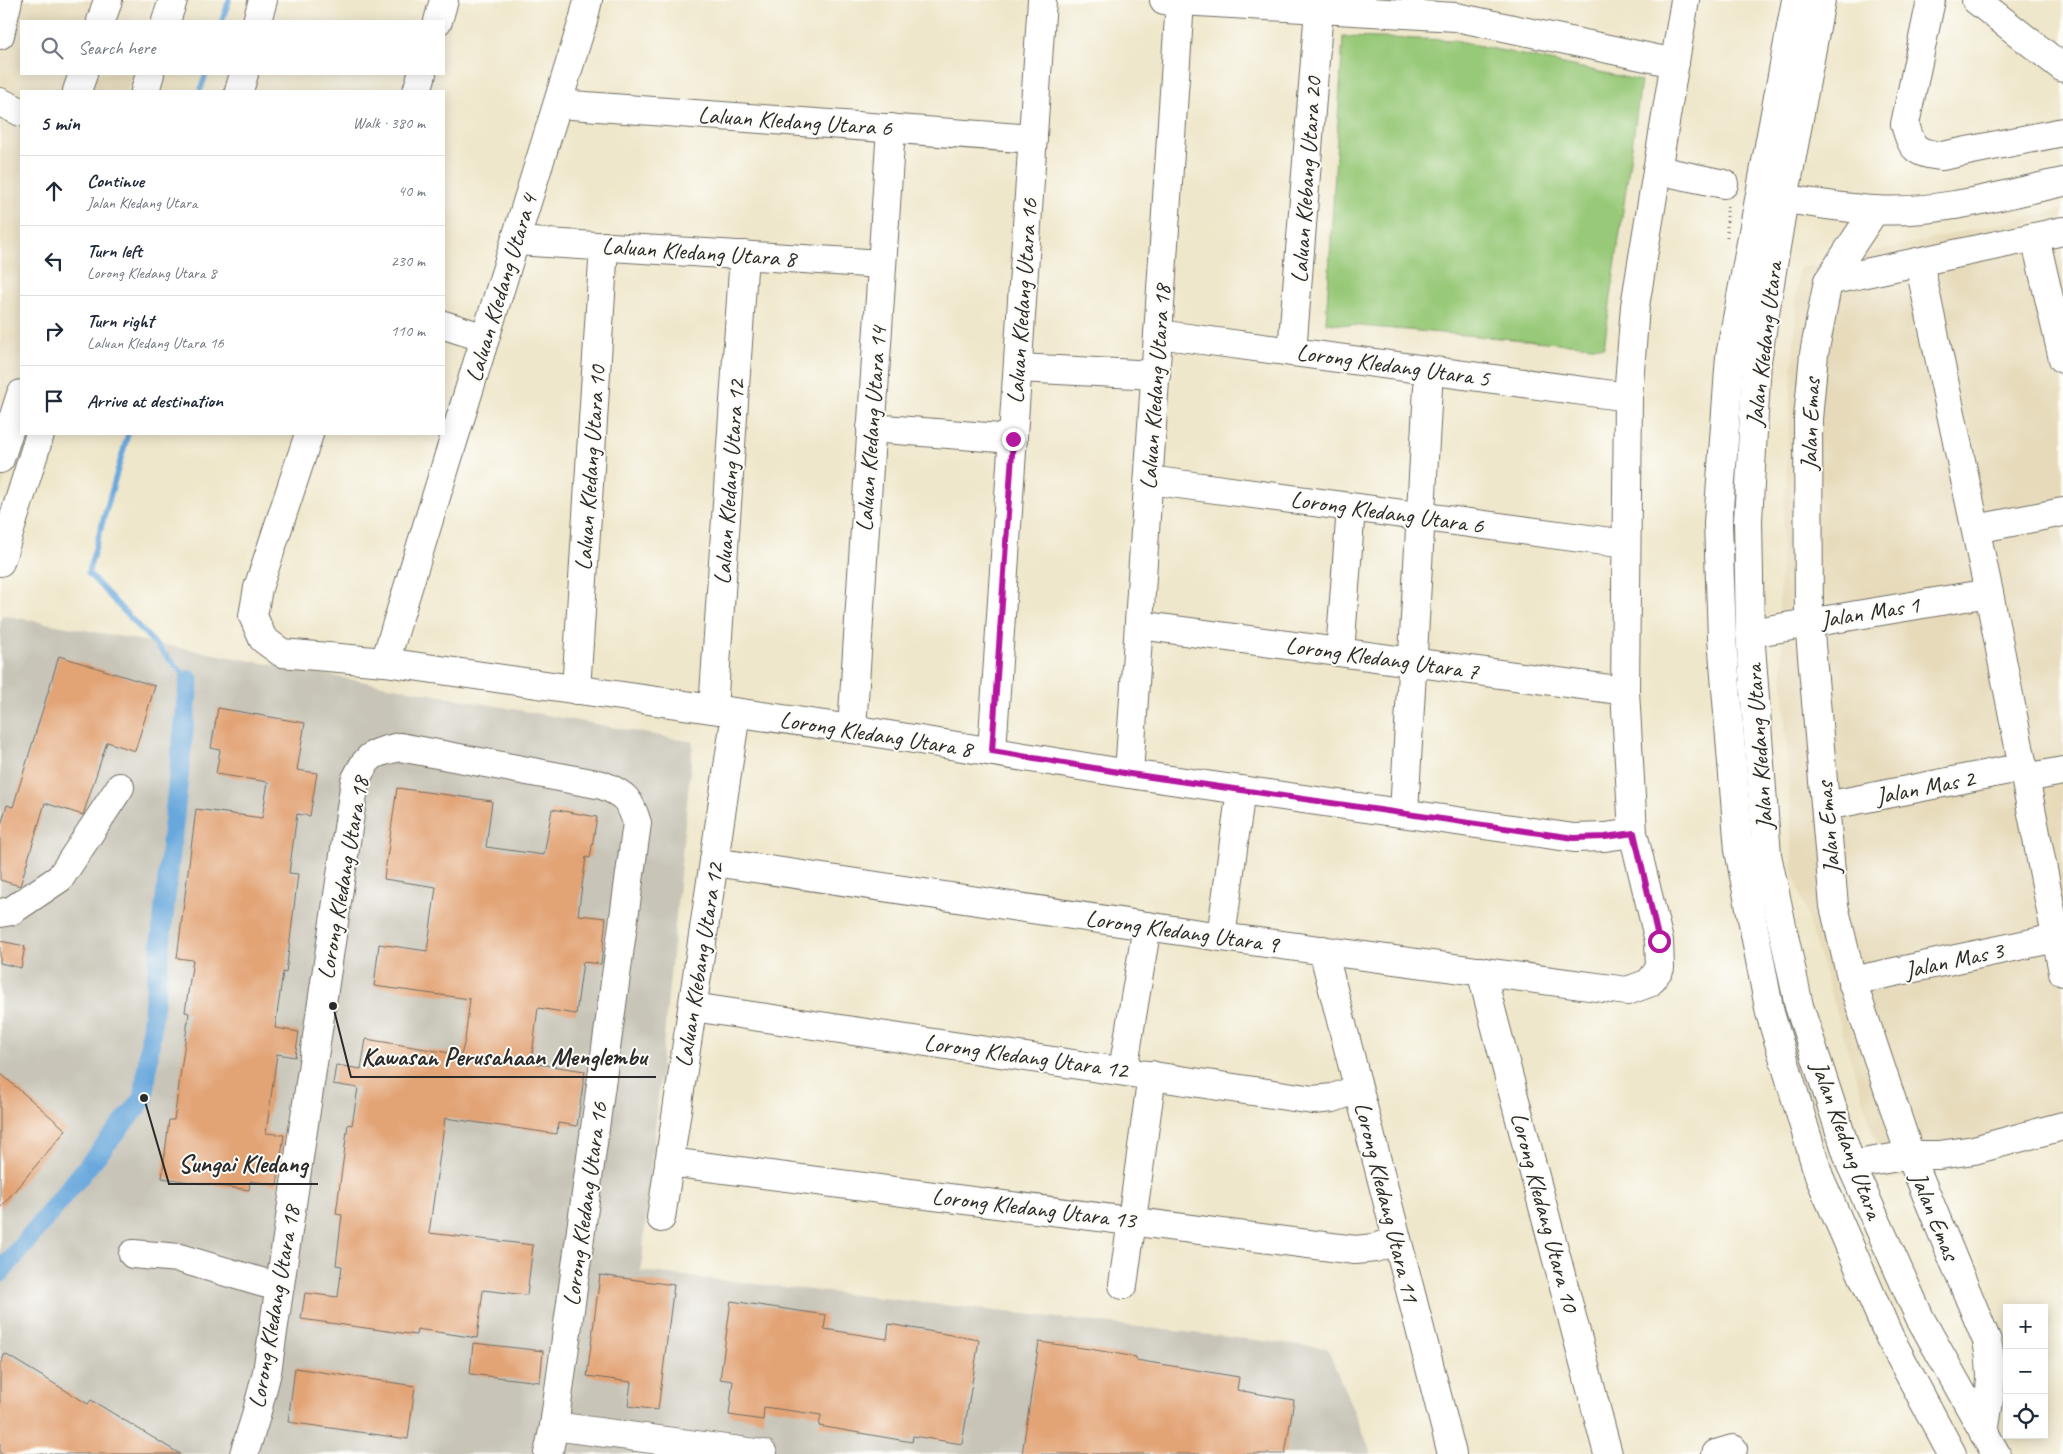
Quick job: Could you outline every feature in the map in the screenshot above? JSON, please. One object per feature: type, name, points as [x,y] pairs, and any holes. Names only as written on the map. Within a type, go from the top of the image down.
[{"type":"street","points":[[0,35],[8,0]]},
{"type":"street","points":[[101,20],[108,0]]},
{"type":"street","points":[[166,20],[173,0]]},
{"type":"street","points":[[257,20],[263,0]]},
{"type":"street","points":[[438,20],[444,0]]},
{"type":"street","name":"Laluan Kledang Utara 4","points":[[385,662],[516,241],[588,0]]},
{"type":"street","name":"Laluan Kledang Utara 16","points":[[992,751],[1042,0]]},
{"type":"street","points":[[1172,0],[1319,9],[1456,8],[1675,63]]},
{"type":"street","name":"Laluan Kledang Utara 18","points":[[1130,774],[1156,375],[1172,0]]},
{"type":"street","points":[[1634,833],[1624,691],[1628,397],[1635,306],[1686,0]]},
{"type":"street","name":"Jalan Kledang Utara","points":[[1796,0],[1771,198],[1748,520],[1750,633],[1767,855],[1799,1006],[1851,1165],[1920,1318],[1990,1444]]},
{"type":"street","name":"Jalan Kledang Utara","points":[[1821,0],[1730,356],[1718,524],[1722,638],[1739,850],[1770,1013],[1819,1176],[1889,1336],[1952,1454]]},
{"type":"street","points":[[1931,0],[1905,124],[1910,143],[1924,154],[1942,156],[2063,132]]},
{"type":"street","points":[[1976,0],[2063,68]]},
{"type":"street","name":"Laluan Klebang Utara 20","points":[[1292,352],[1319,9]]},
{"type":"street","points":[[77,90],[83,75]]},
{"type":"street","points":[[145,90],[150,75]]},
{"type":"street","points":[[239,90],[244,75]]},
{"type":"street","points":[[417,90],[422,75]]},
{"type":"street","points":[[0,96],[20,96]]},
{"type":"street","points":[[0,102],[20,112]]},
{"type":"street","name":"Laluan Kledang Utara 6","points":[[558,104],[1033,139]]},
{"type":"street","name":"Laluan Kledang Utara 14","points":[[852,730],[891,128]]},
{"type":"street","points":[[1657,170],[1724,184]]},
{"type":"street","points":[[1771,198],[1875,210],[1953,205],[2063,182]]},
{"type":"street","name":"Jalan Emas","points":[[1875,210],[1828,281],[1814,354],[1808,419],[1809,622],[1834,906],[1852,981],[1910,1155],[1987,1341],[1992,1362],[1990,1444]]},
{"type":"street","points":[[1828,281],[2063,231]]},
{"type":"street","points":[[2035,237],[2063,359]]},
{"type":"street","name":"Laluan Kledang Utara 8","points":[[516,241],[882,264]]},
{"type":"street","name":"Laluan Kledang Utara 10","points":[[576,690],[604,246]]},
{"type":"street","name":"Laluan Kledang Utara 12","points":[[725,711],[744,255]]},
{"type":"street","points":[[1919,262],[1989,593],[2063,972]]},
{"type":"street","points":[[445,325],[485,338]]},
{"type":"street","name":"Lorong Kledang Utara 5","points":[[1158,334],[1628,397]]},
{"type":"street","points":[[1018,368],[1156,375]]},
{"type":"street","points":[[1404,813],[1429,370]]},
{"type":"street","points":[[0,459],[12,404]]},
{"type":"street","points":[[871,428],[1013,439]]},
{"type":"street","points":[[0,562],[40,435]]},
{"type":"street","name":"Lorong Kledang Utara 8","points":[[309,435],[258,588],[252,616],[263,639],[282,653],[385,662],[992,751],[1130,774],[1574,838],[1605,837],[1634,833]]},
{"type":"street","name":"Lorong Kledang Utara 6","points":[[1149,480],[1626,544]]},
{"type":"street","points":[[1340,652],[1351,508]]},
{"type":"street","points":[[1976,530],[2063,512]]},
{"type":"street","name":"Jalan Mas 1","points":[[1750,633],[1989,593]]},
{"type":"street","name":"Lorong Kledang Utara 7","points":[[1139,625],[1624,691]]},
{"type":"street","name":"Laluan Klebang Utara 12","points":[[661,1218],[714,862],[725,711]]},
{"type":"street","name":"Lorong Kledang Utara 16","points":[[378,752],[400,747],[602,785],[620,793],[632,805],[637,823],[554,1426],[548,1454]]},
{"type":"street","name":"Lorong Kledang Utara 18","points":[[244,1454],[267,1372],[355,781],[364,762],[378,752]]},
{"type":"street","name":"Jalan Mas 2","points":[[1826,806],[2025,773],[2063,771]]},
{"type":"street","points":[[0,913],[11,911],[60,878],[120,787]]},
{"type":"street","points":[[1221,937],[1241,790]]},
{"type":"street","name":"Lorong Kledang Utara 9","points":[[714,862],[1221,937],[1481,970],[1627,991],[1649,983],[1660,968],[1659,941],[1634,833]]},
{"type":"street","points":[[1123,1070],[1147,926]]},
{"type":"street","name":"Jalan Mas 3","points":[[1852,981],[2056,938]]},
{"type":"street","name":"Lorong Kledang Utara 11","points":[[1323,950],[1452,1454]]},
{"type":"street","name":"Lorong Kledang Utara 10","points":[[1481,970],[1608,1454]]},
{"type":"street","name":"Lorong Kledang Utara 12","points":[[693,1006],[1313,1100],[1334,1098],[1358,1089]]},
{"type":"street","points":[[1123,1285],[1152,1075]]},
{"type":"street","points":[[1851,1165],[1910,1155],[1974,1150],[2063,1126]]},
{"type":"street","name":"Lorong Kledang Utara 13","points":[[669,1162],[1355,1250],[1375,1248],[1397,1240]]},
{"type":"street","points":[[133,1254],[179,1258],[264,1283],[280,1285]]},
{"type":"street","points":[[554,1426],[763,1454]]},
{"type":"shaded area","points":[[0,0],[153,0],[146,20],[20,20],[20,75],[131,75],[126,90],[20,90],[20,434],[0,495]]},
{"type":"shaded area","points":[[2063,209],[2063,1135],[1888,1181],[1793,871],[1779,601],[1798,269]]},
{"type":"shaded area","points":[[2,615],[693,742],[641,1271],[1327,1348],[1372,1454],[0,1454],[0,621]]},
{"type":"green space","points":[[1343,37],[1454,40],[1641,81],[1604,347],[1326,323]]},
{"type":"building","points":[[59,656],[155,686],[135,751],[107,742],[83,815],[45,803],[20,886],[0,880],[0,828],[7,805],[13,807]]},
{"type":"building","points":[[218,708],[305,723],[297,770],[317,773],[310,816],[297,814],[289,873],[298,874],[286,973],[283,972],[275,1028],[299,1032],[295,1057],[277,1054],[266,1133],[284,1135],[277,1185],[250,1181],[249,1190],[162,1178],[169,1120],[174,1120],[189,1013],[185,1012],[193,960],[177,958],[196,809],[262,818],[268,782],[216,774],[220,750],[211,748]]},
{"type":"building","points":[[397,788],[492,801],[486,847],[544,855],[552,809],[597,817],[590,858],[586,857],[578,915],[606,918],[601,964],[583,962],[576,1014],[538,1008],[531,1063],[585,1071],[577,1126],[558,1123],[557,1134],[445,1118],[429,1233],[533,1245],[527,1295],[483,1290],[477,1338],[417,1329],[416,1335],[301,1319],[305,1293],[338,1297],[342,1266],[336,1265],[342,1215],[336,1214],[348,1124],[352,1125],[358,1088],[333,1084],[336,1065],[361,1069],[366,1039],[461,1055],[465,1040],[470,999],[374,986],[379,944],[427,951],[436,887],[384,879]]},
{"type":"building","points":[[0,941],[25,946],[21,968],[0,963]]},
{"type":"building","points":[[0,1073],[66,1130],[0,1208]]},
{"type":"building","points":[[600,1275],[674,1285],[658,1410],[628,1406],[631,1382],[587,1376]]},
{"type":"building","points":[[731,1301],[826,1315],[824,1329],[887,1339],[889,1324],[979,1340],[962,1444],[913,1436],[912,1442],[819,1426],[821,1415],[764,1407],[763,1420],[729,1415],[733,1381],[720,1379]]},
{"type":"building","points":[[1039,1342],[1136,1357],[1136,1360],[1239,1377],[1237,1390],[1294,1400],[1285,1454],[1022,1454]]},
{"type":"building","points":[[473,1343],[543,1351],[540,1382],[470,1374]]},
{"type":"building","points":[[5,1354],[88,1404],[91,1400],[180,1454],[0,1454],[0,1364]]},
{"type":"building","points":[[295,1368],[415,1386],[408,1439],[288,1422]]},
{"type":"waterway","points":[[222,20],[229,0]]},
{"type":"waterway","points":[[200,90],[206,75]]},
{"type":"waterway","points":[[128,435],[88,573],[189,680]]},
{"type":"waterway","points":[[0,1273],[144,1098],[189,680]]},
{"type":"place","name":"Kawasan Perusahaan Menglembu","points":[[333,1006]]},
{"type":"place","name":"Sungai Kledang","points":[[144,1098]]},
{"type":"route","points":[[1013,439],[992,751],[1130,774],[1574,838],[1605,837],[1634,833],[1659,941]]}]
